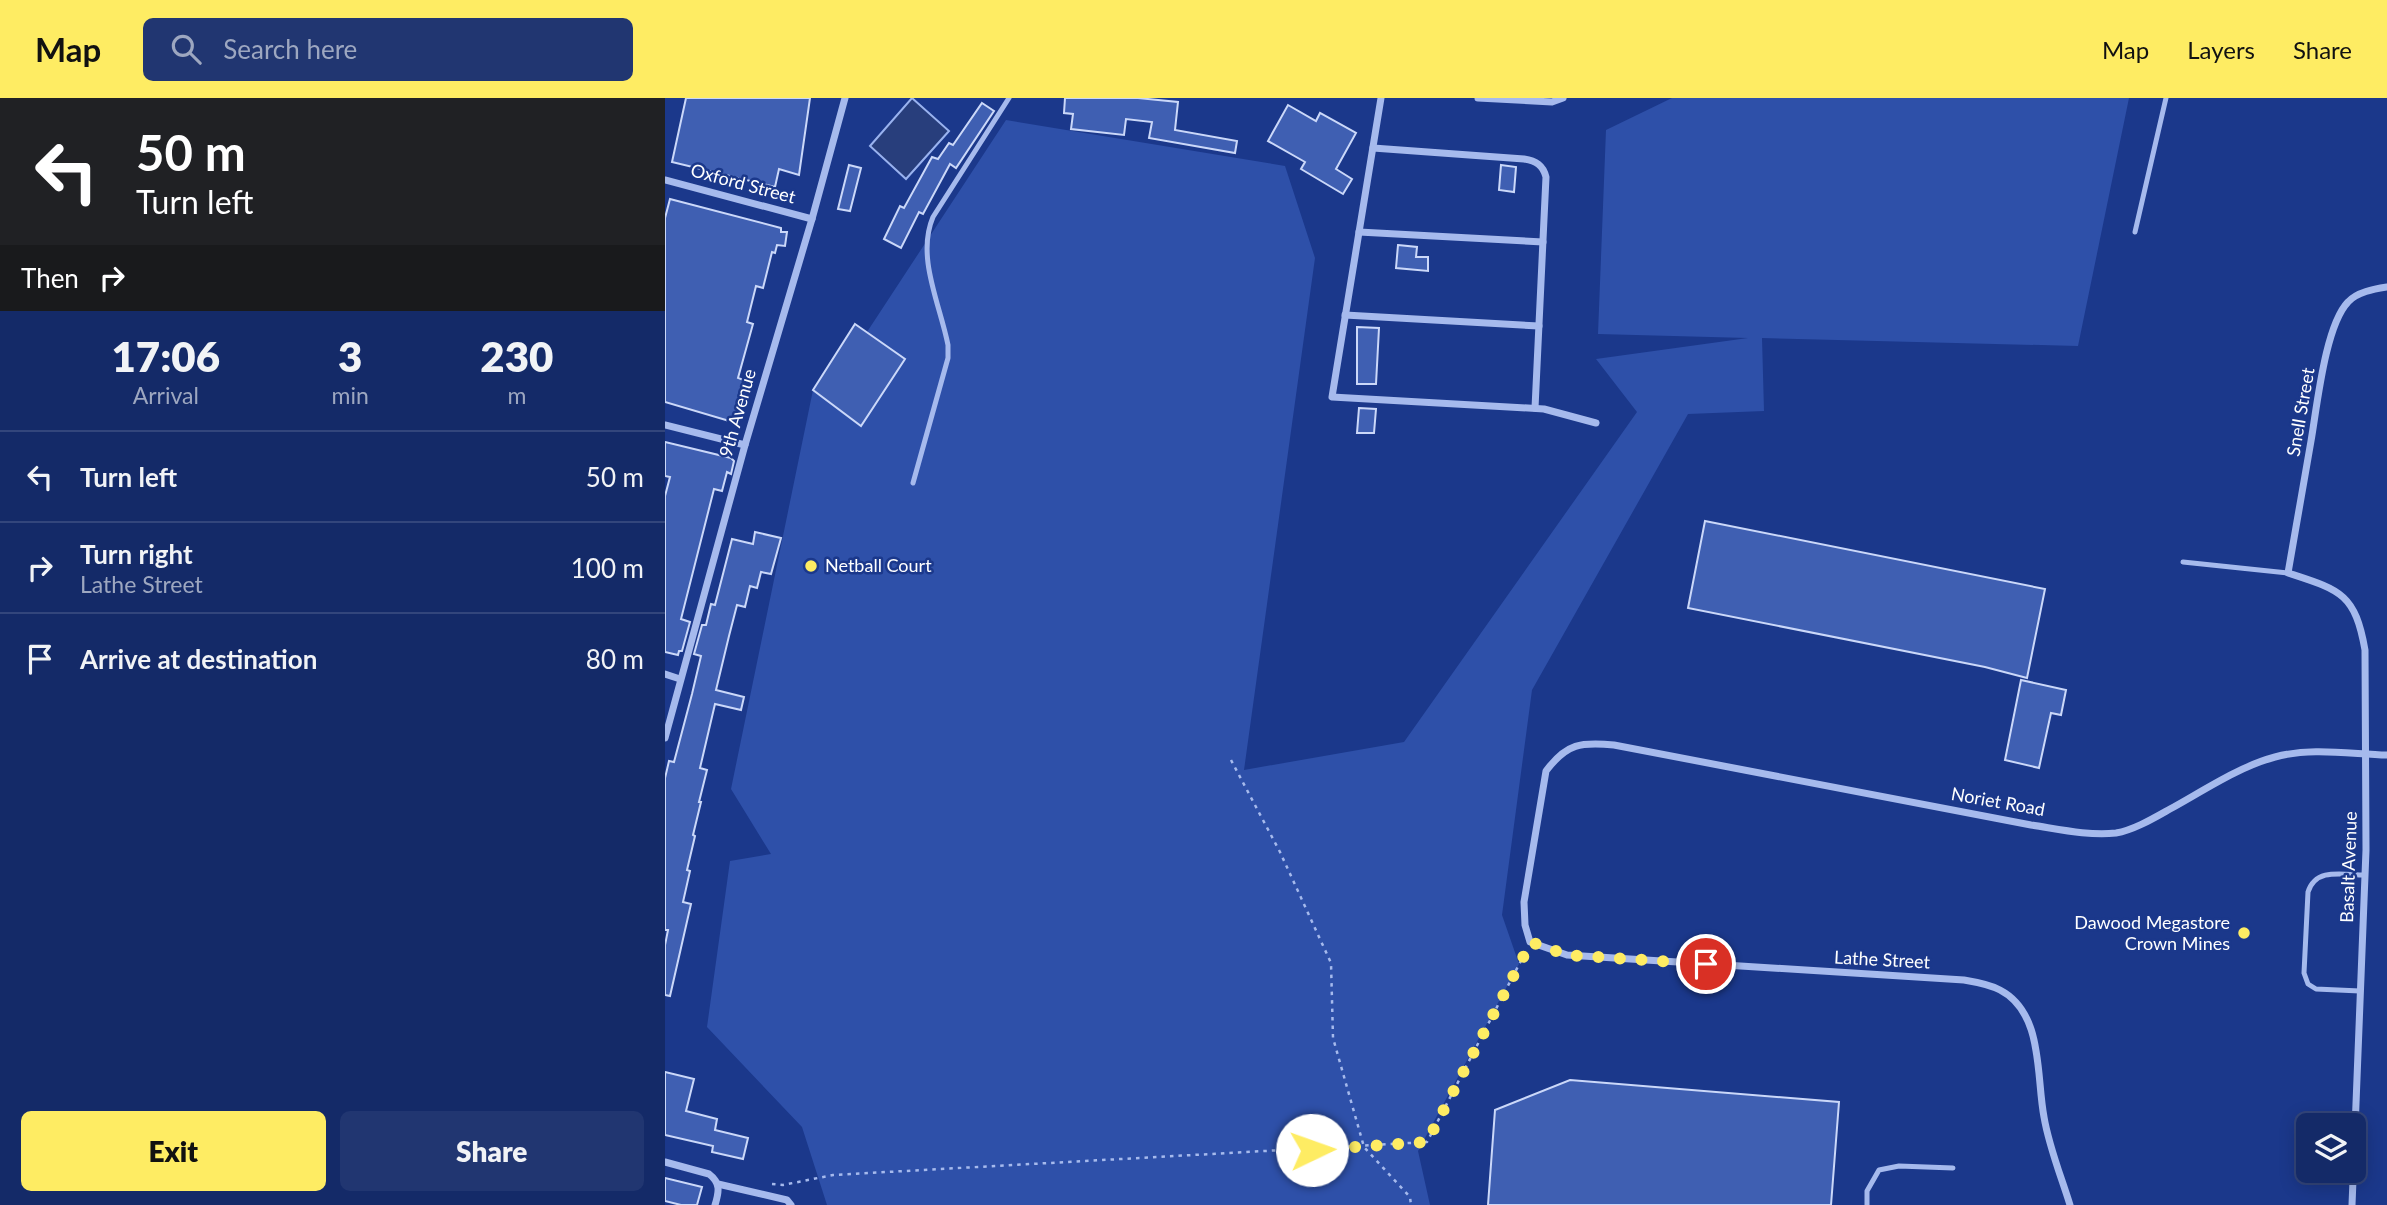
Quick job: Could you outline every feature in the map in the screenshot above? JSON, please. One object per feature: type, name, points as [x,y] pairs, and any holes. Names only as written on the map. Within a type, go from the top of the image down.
[{"type":"street","name":"9th Avenue","points":[[665,738],[745,445],[845,98]]},
{"type":"street","points":[[1381,98],[1332,397],[1535,408],[1596,423]]},
{"type":"street","points":[[1478,98],[1541,102],[1563,98]]},
{"type":"street","points":[[1373,148],[1532,160],[1544,170],[1546,177],[1535,408]]},
{"type":"street","name":"Oxford Street","points":[[665,180],[812,219]]},
{"type":"street","points":[[1359,232],[1543,242]]},
{"type":"street","name":"Snell Street","points":[[2288,573],[2332,334],[2347,302],[2356,295],[2387,287]]},
{"type":"street","points":[[1345,315],[1539,326]]},
{"type":"street","points":[[665,425],[745,445]]},
{"type":"street","name":"Basalt Avenue","points":[[2288,573],[2328,586],[2350,603],[2357,614],[2365,650],[2365,875],[2352,1205]]},
{"type":"street","points":[[665,674],[680,679]]},
{"type":"street","name":"Noriet Road","points":[[1531,942],[1525,925],[1524,902],[1546,771],[1569,747],[1592,743],[1614,745],[2031,825],[2097,833],[2132,828],[2238,771],[2277,757],[2304,752],[2387,755]]},
{"type":"street","name":"Lathe Street","points":[[1531,942],[1567,955],[1963,980],[2002,990],[2015,1001],[2027,1018],[2033,1037],[2044,1119],[2070,1205]]},
{"type":"street","points":[[665,1162],[709,1174],[717,1182],[787,1200],[791,1205]]},
{"type":"street","points":[[715,1205],[717,1182]]},
{"type":"lane","points":[[913,483],[948,358],[949,345],[925,254],[928,228],[933,216],[1009,98]]},
{"type":"lane","points":[[2136,232],[2166,98]]},
{"type":"lane","points":[[2183,562],[2288,573]]},
{"type":"lane","points":[[2360,991],[2316,989],[2308,984],[2304,973],[2308,892],[2311,882],[2319,875],[2365,875]]},
{"type":"lane","points":[[1867,1205],[1867,1191],[1879,1170],[1899,1166],[1953,1168]]},
{"type":"path","points":[[1231,760],[1280,852],[1331,963],[1333,1038],[1364,1147],[1410,1198],[1411,1205]]},
{"type":"path","points":[[769,1184],[783,1185],[833,1175],[1427,1142],[1531,942]]},
{"type":"shaded area","points":[[912,98],[949,131],[906,179],[870,146]]},
{"type":"shaded area","points":[[1672,98],[2129,98],[2078,346],[1762,338],[1764,411],[1688,414],[1532,690],[1502,915],[1519,964],[1418,1151],[1430,1205],[827,1205],[802,1127],[707,1027],[730,861],[771,854],[731,789],[813,390],[861,426],[905,359],[867,332],[1006,120],[1285,166],[1315,258],[1244,770],[1404,742],[1637,412],[1596,359],[1748,338],[1598,334],[1606,130]]},
{"type":"building","points":[[686,98],[810,98],[799,175],[779,169],[775,187],[672,162]]},
{"type":"building","points":[[1065,98],[1138,98],[1178,102],[1175,130],[1237,141],[1235,153],[1149,138],[1152,122],[1126,119],[1124,135],[1071,129],[1073,114],[1064,113]]},
{"type":"building","points":[[982,103],[994,111],[956,168],[950,164],[923,214],[919,212],[901,248],[884,239],[900,206],[904,208],[932,157],[938,159],[949,143],[953,145]]},
{"type":"building","points":[[1288,105],[1316,121],[1320,113],[1356,133],[1336,169],[1352,179],[1343,194],[1301,169],[1305,162],[1268,141]]},
{"type":"building","points":[[849,165],[861,168],[850,211],[838,209]]},
{"type":"building","points":[[1501,165],[1516,167],[1514,192],[1499,190]]},
{"type":"building","points":[[670,199],[781,228],[781,232],[787,232],[785,246],[777,245],[775,253],[772,252],[763,288],[756,286],[747,322],[753,324],[738,378],[749,382],[736,423],[665,402],[665,218]]},
{"type":"building","points":[[1398,245],[1417,247],[1416,257],[1428,257],[1428,271],[1396,268]]},
{"type":"building","points":[[855,324],[905,359],[861,426],[813,390]]},
{"type":"building","points":[[1357,327],[1379,328],[1376,384],[1357,384]]},
{"type":"building","points":[[1359,408],[1376,409],[1374,433],[1357,433]]},
{"type":"building","points":[[665,442],[734,461],[731,474],[727,472],[722,491],[714,489],[681,619],[690,622],[682,651],[679,651],[678,655],[665,652],[665,496],[670,477],[665,476]]},
{"type":"building","points":[[1705,521],[2045,589],[2027,678],[1985,667],[1688,608]]},
{"type":"building","points":[[755,532],[781,538],[771,574],[761,572],[757,588],[750,586],[745,607],[737,605],[729,636],[716,690],[744,697],[741,710],[715,704],[700,768],[707,770],[693,835],[695,836],[687,870],[690,871],[683,902],[691,904],[670,996],[665,995],[665,945],[668,930],[665,930],[665,778],[669,761],[674,762],[692,694],[701,656],[694,654],[702,625],[706,625],[711,604],[715,605],[732,539],[753,544]]},
{"type":"building","points":[[2021,680],[2066,690],[2061,715],[2051,713],[2039,768],[2005,760]]},
{"type":"building","points":[[665,1072],[694,1079],[686,1111],[717,1119],[715,1130],[748,1138],[743,1159],[712,1152],[713,1146],[665,1135]]},
{"type":"building","points":[[1570,1080],[1839,1102],[1831,1205],[1488,1205],[1495,1110]]},
{"type":"building","points":[[665,1178],[702,1187],[697,1205],[665,1201]]},
{"type":"place","name":"Netball Court","points":[[811,566]]},
{"type":"place","name":"Dawood Megastore Crown Mines","points":[[2244,933]]},
{"type":"route","points":[[1312,1150],[1427,1142],[1531,942],[1567,955],[1706,964]]}]
